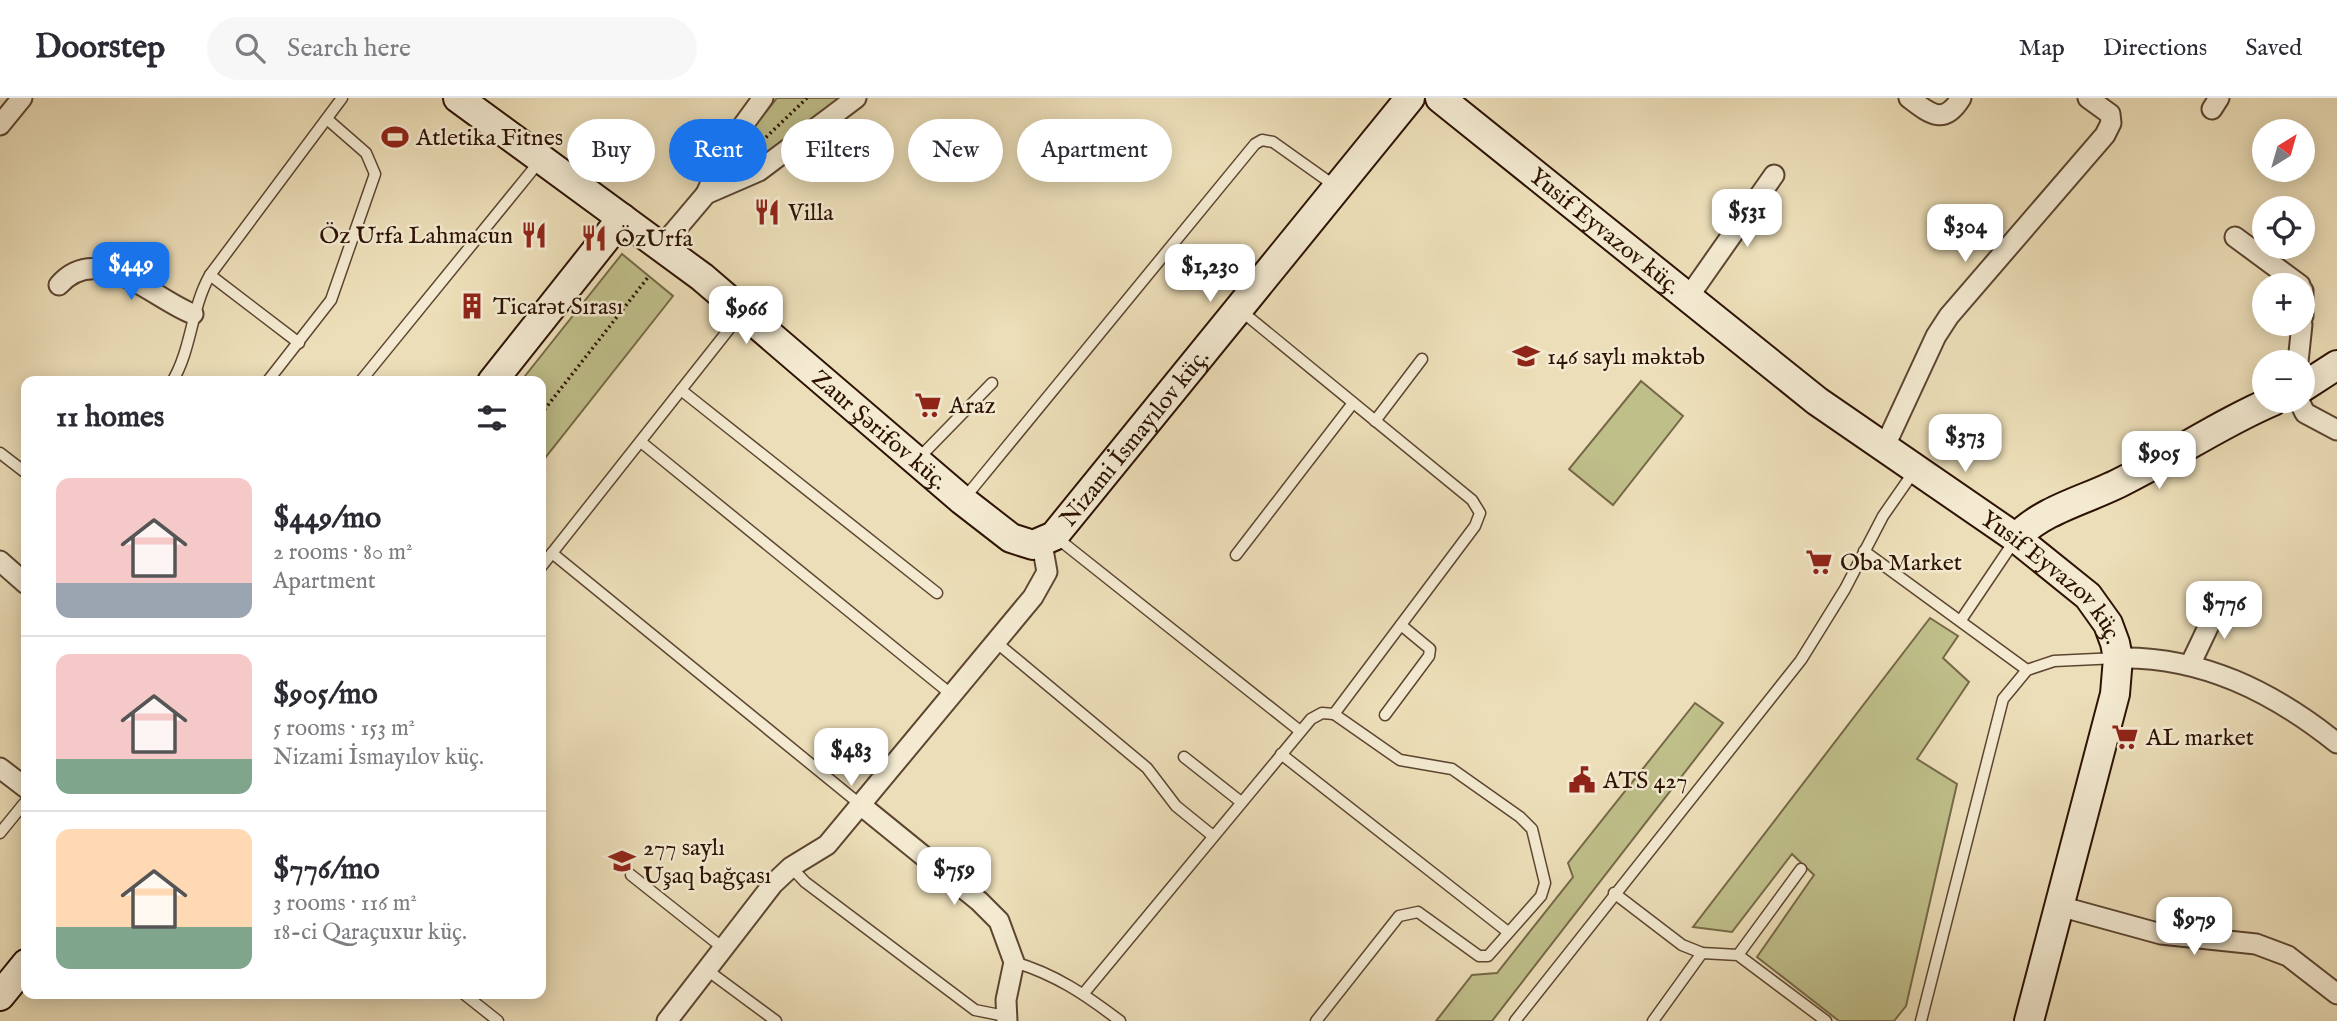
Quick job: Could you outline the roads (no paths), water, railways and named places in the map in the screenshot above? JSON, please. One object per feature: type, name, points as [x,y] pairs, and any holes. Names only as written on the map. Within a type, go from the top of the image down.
[{"type":"street","points":[[0,125],[22,98]]},
{"type":"street","points":[[662,246],[706,194],[724,150],[763,98]]},
{"type":"street","points":[[706,194],[759,171],[856,98]]},
{"type":"street","name":"Nizami İsmayılov küç.","points":[[1048,540],[1410,98]]},
{"type":"street","name":"Yusif Eyvazov küç.","points":[[1440,98],[1817,401],[2016,538],[2098,609],[2108,624],[2118,658],[2115,694],[2029,1021]]},
{"type":"street","points":[[1909,98],[1934,115],[1942,116],[1950,113],[1961,98]]},
{"type":"street","points":[[1884,448],[1936,337],[1950,316],[2105,135],[2111,123],[2110,114],[2088,98]]},
{"type":"street","name":"Zaur Şərifov küç.","points":[[460,99],[662,246],[743,310],[916,461],[1011,538],[1033,545],[1048,540]]},
{"type":"street","points":[[1687,299],[1774,175]]},
{"type":"street","points":[[497,376],[622,218]]},
{"type":"street","points":[[2235,237],[2284,273]]},
{"type":"street","points":[[58,285],[74,273],[96,270],[119,272],[170,306],[193,314]]},
{"type":"street","points":[[2315,379],[2337,365]]},
{"type":"street","points":[[2016,538],[2038,520],[2115,486],[2225,422],[2252,410]]},
{"type":"street","points":[[2305,413],[2337,430]]},
{"type":"street","points":[[667,1021],[773,884],[791,867],[827,845],[997,643],[1042,584],[1048,540]]},
{"type":"street","points":[[0,561],[21,580]]},
{"type":"street","points":[[2190,665],[2221,600]]},
{"type":"street","points":[[2118,658],[2141,658],[2190,665],[2257,689],[2335,738]]},
{"type":"street","points":[[0,768],[21,784]]},
{"type":"street","points":[[862,806],[979,901],[999,921],[1014,962],[1006,1019]]},
{"type":"street","points":[[2059,906],[2161,934],[2256,944],[2288,956],[2337,993]]},
{"type":"street","points":[[0,996],[21,970]]},
{"type":"lane","points":[[174,376],[187,344],[193,314],[210,275],[342,98]]},
{"type":"lane","points":[[272,376],[331,300],[375,174],[366,153],[327,119]]},
{"type":"lane","points":[[962,500],[1255,144],[1262,140],[1273,142],[1337,188]]},
{"type":"lane","points":[[365,376],[542,159]]},
{"type":"lane","points":[[210,275],[299,343]]},
{"type":"lane","points":[[1238,308],[1472,500],[1480,513],[1475,526],[1334,714]]},
{"type":"lane","points":[[546,561],[743,310]]},
{"type":"lane","points":[[1375,421],[1422,359]]},
{"type":"lane","points":[[916,461],[992,383]]},
{"type":"lane","points":[[681,390],[937,593]]},
{"type":"lane","points":[[1236,555],[1353,402]]},
{"type":"lane","points":[[640,442],[952,695]]},
{"type":"lane","points":[[0,453],[21,469]]},
{"type":"lane","points":[[1515,1021],[1801,660],[1824,626],[1883,516],[1915,469]]},
{"type":"lane","points":[[1961,620],[2016,538]]},
{"type":"lane","points":[[1048,540],[1300,732]]},
{"type":"lane","points":[[1864,551],[2027,670]]},
{"type":"lane","points":[[552,553],[862,806]]},
{"type":"lane","points":[[1385,715],[1429,656],[1430,649],[1401,625]]},
{"type":"lane","points":[[997,643],[1147,768],[1175,806],[1213,836]]},
{"type":"lane","points":[[1921,1021],[2003,699],[2027,670],[2054,661],[2118,658]]},
{"type":"lane","points":[[1084,993],[1311,719],[1322,713],[1334,714],[1400,760],[1452,769],[1520,817],[1532,829],[1545,883],[1541,896],[1488,956],[1479,956],[1418,912],[1399,916],[1316,1021]]},
{"type":"lane","points":[[1281,754],[1508,932]]},
{"type":"lane","points":[[1184,757],[1241,803]]},
{"type":"lane","points":[[0,833],[21,807]]},
{"type":"lane","points":[[791,867],[805,882],[975,1010],[1006,1019]]},
{"type":"lane","points":[[1738,955],[1801,869]]},
{"type":"lane","points":[[631,875],[723,948]]},
{"type":"lane","points":[[1614,893],[1682,946],[1702,953],[1738,955],[1826,1021]]},
{"type":"lane","points":[[1653,1021],[1702,953]]},
{"type":"lane","points":[[1014,962],[1044,971],[1084,993],[1120,1021]]},
{"type":"lane","points":[[707,970],[776,1021]]},
{"type":"lane","points":[[470,999],[498,1021]]},
{"type":"place","name":"Atletika Fitnes","points":[[395,137]]},
{"type":"place","name":"Villa","points":[[767,212]]},
{"type":"place","name":"Öz Urfa Lahmacun","points":[[534,235]]},
{"type":"place","name":"ÖzUrfa","points":[[594,238]]},
{"type":"place","name":"Ticarət Sırası","points":[[472,306]]},
{"type":"place","name":"146 saylı məktəb","points":[[1526,356]]},
{"type":"place","name":"Araz","points":[[928,405]]},
{"type":"place","name":"Oba Market","points":[[1819,562]]},
{"type":"place","name":"AL market","points":[[2125,737]]},
{"type":"place","name":"ATS 427","points":[[1582,780]]},
{"type":"place","name":"277 saylı Uşaq bağçası","points":[[622,861]]}]
